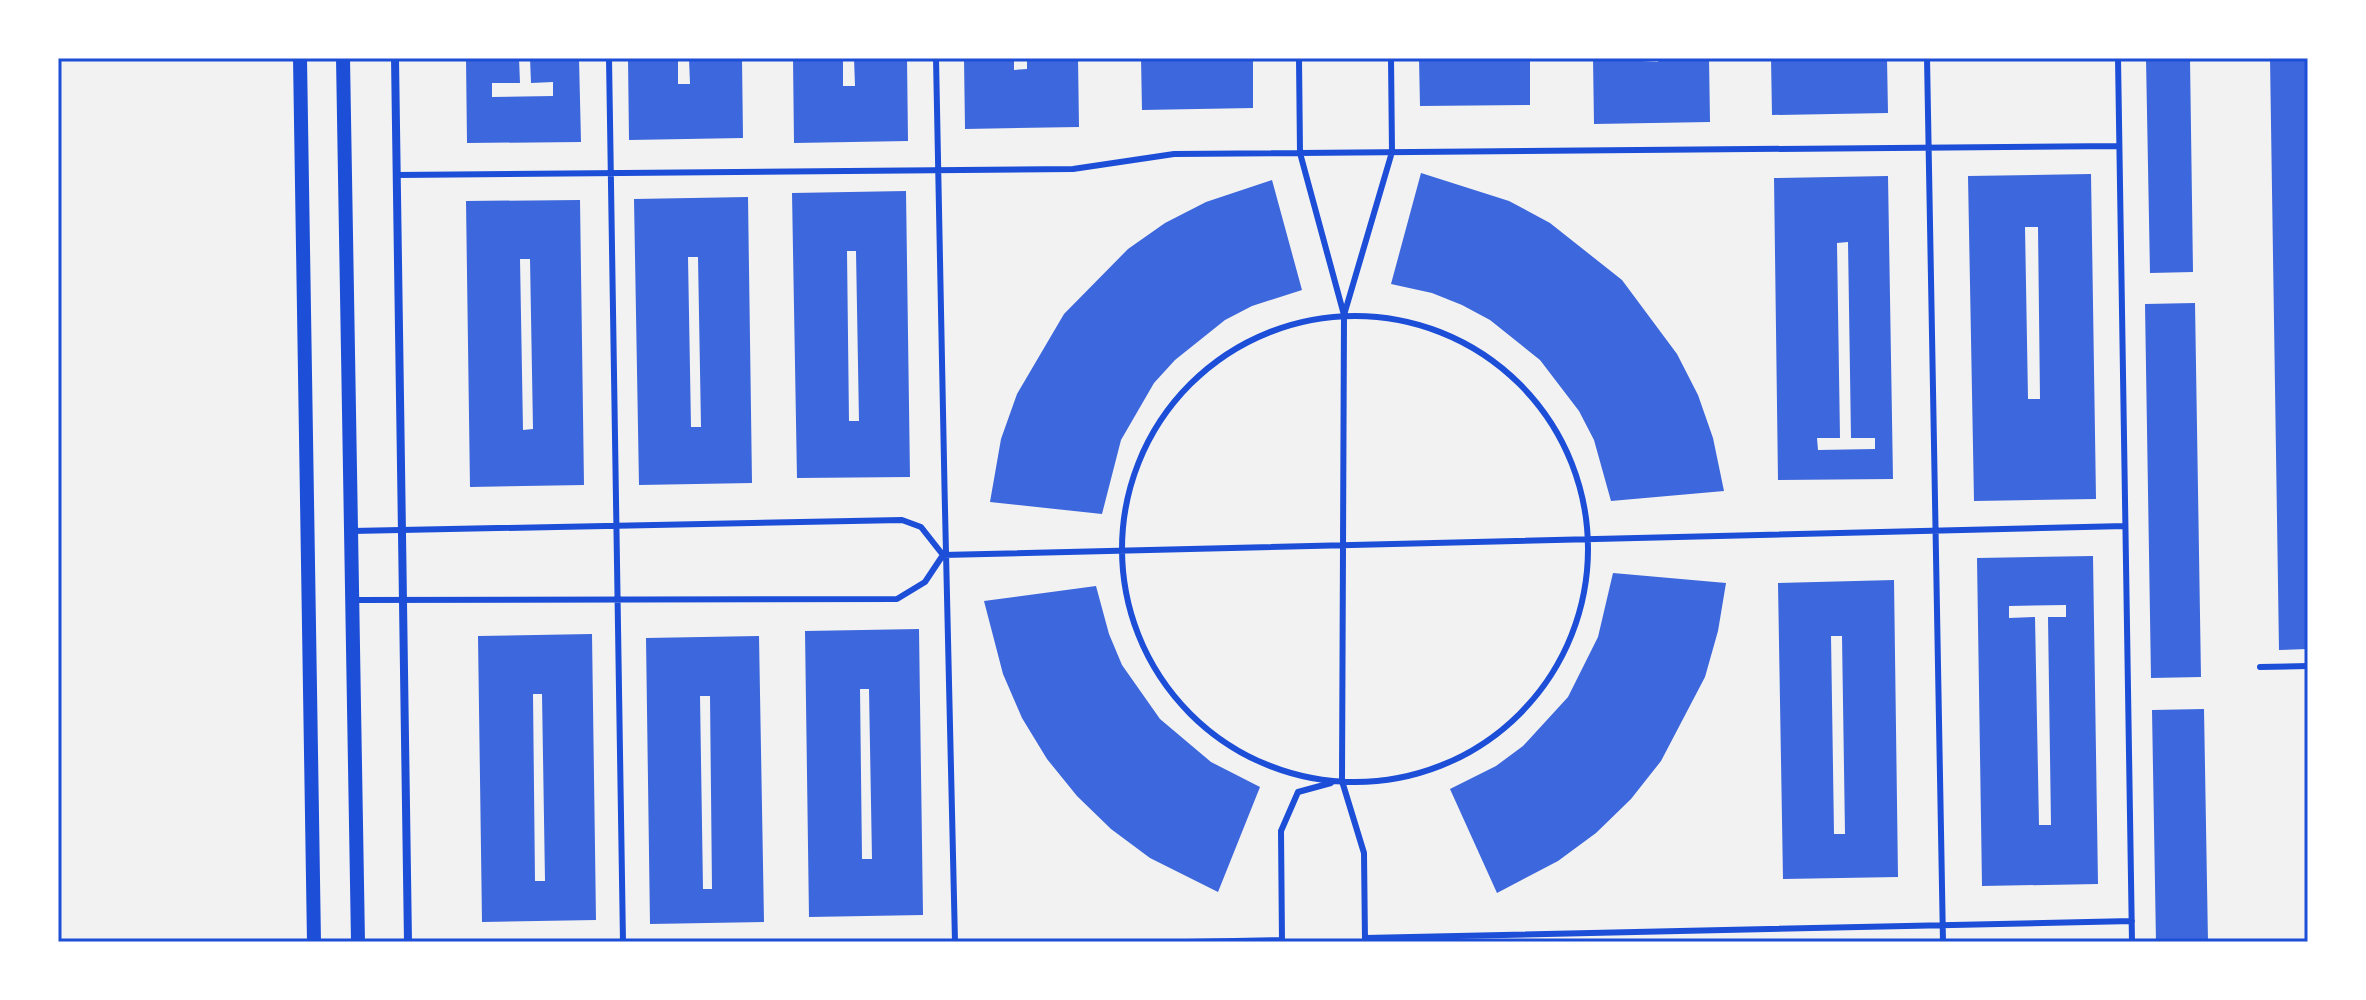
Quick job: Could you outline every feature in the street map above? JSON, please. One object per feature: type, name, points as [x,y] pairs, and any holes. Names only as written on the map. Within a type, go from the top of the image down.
[{"type":"street","points":[[300,58],[314,942]]},
{"type":"street","points":[[343,58],[358,942]]},
{"type":"street","points":[[395,58],[408,942]]},
{"type":"lane","points":[[609,58],[623,942]]},
{"type":"lane","points":[[936,58],[945,428],[943,555],[955,942]]},
{"type":"lane","points":[[1299,58],[1300,153],[1344,315],[1342,781],[1364,853],[1365,940],[2132,921]]},
{"type":"lane","points":[[1344,315],[1392,152],[1391,58]]},
{"type":"lane","points":[[1927,58],[1943,942]]},
{"type":"lane","points":[[2118,58],[2132,942]]},
{"type":"lane","points":[[397,175],[1073,169],[1174,154],[2119,146]]},
{"type":"lane","points":[[1344,315],[1391,317],[1426,326],[1490,357],[1517,380],[1541,407],[1575,471],[1588,539],[1579,613],[1549,678],[1526,707],[1499,733],[1468,754],[1433,769],[1397,779],[1342,781],[1285,772],[1250,758],[1218,738],[1165,685],[1146,652],[1132,617],[1122,550],[1126,505],[1136,468],[1170,406],[1194,379],[1221,356],[1252,338],[1285,325],[1344,315]]},
{"type":"lane","points":[[352,531],[902,520],[921,527],[943,555]]},
{"type":"lane","points":[[943,555],[2125,526]]},
{"type":"lane","points":[[353,600],[897,599],[925,582],[943,555]]},
{"type":"lane","points":[[2260,667],[2308,666]]},
{"type":"lane","points":[[1186,942],[1282,941],[1281,831],[1298,792],[1342,781]]},
{"type":"building","points":[[466,58],[519,58],[520,83],[492,83],[492,97],[553,96],[553,82],[531,83],[530,58],[579,58],[581,142],[467,143]]},
{"type":"building","points":[[628,58],[678,58],[678,84],[690,84],[689,58],[742,58],[743,138],[629,140]]},
{"type":"building","points":[[793,58],[843,58],[843,86],[855,86],[854,58],[907,58],[908,141],[794,143]]},
{"type":"building","points":[[964,58],[1014,58],[1014,70],[1027,69],[1027,58],[1078,58],[1079,127],[965,129]]},
{"type":"building","points":[[1141,58],[1253,58],[1253,108],[1142,110]]},
{"type":"building","points":[[1419,58],[1530,58],[1530,105],[1420,106]]},
{"type":"building","points":[[1593,58],[1658,62],[1658,58],[1709,58],[1710,122],[1594,124]]},
{"type":"building","points":[[1771,58],[1887,58],[1888,113],[1772,115]]},
{"type":"building","points":[[2146,58],[2190,58],[2193,272],[2150,273]]},
{"type":"building","points":[[2270,58],[2308,58],[2308,649],[2279,650]]},
{"type":"building","points":[[1421,173],[1509,201],[1550,223],[1622,280],[1677,354],[1698,395],[1713,438],[1724,491],[1611,501],[1594,440],[1579,411],[1540,360],[1490,320],[1462,305],[1432,293],[1391,284]]},
{"type":"building","points":[[2091,174],[2096,499],[1974,501],[1968,176]],"holes":[[[2025,227],[2038,227],[2040,399],[2028,399]]]},
{"type":"building","points":[[1888,176],[1893,479],[1778,480],[1774,178]],"holes":[[[1848,242],[1851,438],[1875,438],[1875,449],[1818,450],[1817,438],[1840,438],[1837,243]]]},
{"type":"building","points":[[1272,180],[1302,290],[1252,306],[1225,320],[1175,360],[1154,383],[1121,440],[1102,514],[990,502],[1001,439],[1017,394],[1064,314],[1128,249],[1165,223],[1206,202]]},
{"type":"building","points":[[906,191],[910,477],[797,478],[792,193]],"holes":[[[847,251],[856,251],[859,421],[849,421]]]},
{"type":"building","points":[[748,197],[752,483],[639,485],[634,199]],"holes":[[[688,257],[698,257],[701,427],[691,427]]]},
{"type":"building","points":[[580,200],[584,485],[470,487],[466,201]],"holes":[[[520,259],[530,259],[533,429],[523,430]]]},
{"type":"building","points":[[2195,303],[2201,677],[2151,678],[2145,304]]},
{"type":"building","points":[[2093,556],[2098,884],[1982,886],[1977,558]],"holes":[[[2066,605],[2066,617],[2048,617],[2051,825],[2039,825],[2035,617],[2009,618],[2009,606]]]},
{"type":"building","points":[[1613,573],[1726,583],[1718,631],[1705,677],[1661,761],[1631,799],[1596,833],[1558,861],[1497,893],[1450,789],[1496,766],[1523,746],[1568,697],[1598,637]]},
{"type":"building","points":[[1894,580],[1898,877],[1783,879],[1778,583]],"holes":[[[1831,636],[1842,636],[1845,834],[1834,834]]]},
{"type":"building","points":[[1096,586],[1109,634],[1122,665],[1160,719],[1211,762],[1260,787],[1218,892],[1150,858],[1111,829],[1077,796],[1047,759],[1022,718],[1003,674],[984,601]]},
{"type":"building","points":[[919,629],[923,915],[809,917],[805,631]],"holes":[[[860,689],[869,689],[872,859],[862,859]]]},
{"type":"building","points":[[592,634],[596,920],[482,922],[478,636]],"holes":[[[533,694],[542,694],[545,881],[535,881]]]},
{"type":"building","points":[[759,636],[764,922],[650,924],[646,638]],"holes":[[[700,696],[710,696],[712,889],[703,889]]]},
{"type":"building","points":[[2204,709],[2208,942],[2156,942],[2152,710]]}]
